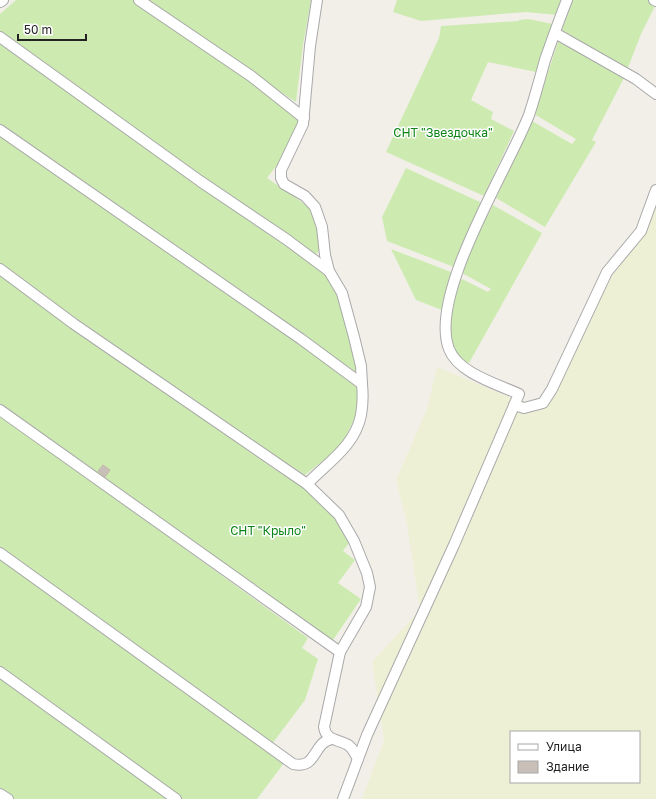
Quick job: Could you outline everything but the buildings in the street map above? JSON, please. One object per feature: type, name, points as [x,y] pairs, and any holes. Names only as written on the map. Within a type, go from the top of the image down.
[{"type":"street","points":[[139,0],[251,76],[304,118]]},
{"type":"street","points":[[307,484],[342,451],[352,438],[361,415],[363,404],[361,366],[354,337],[342,293],[329,271],[325,255],[325,240],[315,207],[305,196],[284,184],[281,178],[281,170],[303,124],[310,46],[317,0]]},
{"type":"street","points":[[343,799],[367,735],[454,545],[519,394],[469,372],[456,360],[449,350],[446,322],[456,271],[529,115],[567,0]]},
{"type":"street","points":[[555,33],[636,79],[656,94]]},
{"type":"street","points":[[0,37],[200,181],[286,239],[329,271]]},
{"type":"street","points":[[0,130],[301,338],[362,384]]},
{"type":"street","points":[[514,405],[524,408],[544,403],[608,272],[641,231],[656,190]]},
{"type":"street","points":[[0,268],[74,324],[307,484],[338,515],[354,541],[367,573],[370,587],[366,607],[340,652],[324,727],[325,732],[331,739],[347,744],[358,741],[367,735]]},
{"type":"street","points":[[0,410],[340,652]]},
{"type":"street","points":[[0,553],[293,764],[306,764],[313,758],[323,744],[331,739]]},
{"type":"street","points":[[0,672],[176,799]]},
{"type":"street","points":[[347,744],[358,759]]},
{"type":"street","points":[[0,794],[8,799]]},
{"type":"green space","points":[[16,0],[133,0],[297,115],[299,121],[297,127],[278,164],[267,178],[309,208],[318,225],[321,249],[315,255],[23,51],[0,32],[0,14]]},
{"type":"green space","points":[[146,0],[311,0],[303,45],[296,102],[262,80]]},
{"type":"green space","points":[[397,0],[562,0],[557,15],[526,12],[421,21],[393,12]]},
{"type":"green space","points":[[573,0],[648,0],[656,4],[641,34],[627,70],[562,30]]},
{"type":"green space","name":"СНТ \"Звездочка\"","points":[[528,19],[553,24],[536,72],[488,62],[471,100],[493,112],[491,119],[514,131],[484,196],[386,152],[439,38],[441,26],[519,21]]},
{"type":"green space","name":"СНТ \"Звездочка\"","points":[[559,39],[625,76],[592,140],[596,142],[545,227],[496,198],[532,121],[572,144],[576,139],[534,114]]},
{"type":"green space","points":[[0,44],[264,231],[326,273],[337,289],[358,368],[356,373],[0,126]]},
{"type":"green space","points":[[0,134],[351,380],[359,390],[358,412],[345,438],[335,451],[305,475],[250,440],[0,265]]},
{"type":"green space","name":"СНТ \"Звездочка\"","points":[[406,168],[482,203],[454,267],[387,241],[382,217]]},
{"type":"green space","points":[[656,196],[656,799],[362,799],[384,740],[372,662],[420,610],[407,524],[396,480],[427,409],[437,367],[541,410]]},
{"type":"green space","points":[[493,205],[542,233],[469,363],[457,358],[452,345],[451,309],[455,291],[462,279],[488,292],[491,289],[462,273],[476,237]]},
{"type":"green space","points":[[391,249],[451,272],[442,310],[416,300]]},
{"type":"green space","name":"СНТ \"Крыло\"","points":[[0,275],[274,469],[302,486],[331,512],[349,543],[343,551],[355,560],[338,583],[361,599],[331,643],[0,404]]},
{"type":"green space","points":[[0,415],[308,638],[302,648],[318,659],[305,700],[272,744],[220,705],[124,638],[0,548]]},
{"type":"green space","points":[[0,557],[284,763],[257,799],[182,799],[0,667]]},
{"type":"green space","points":[[0,678],[72,728],[169,799],[15,799],[0,790]]}]
